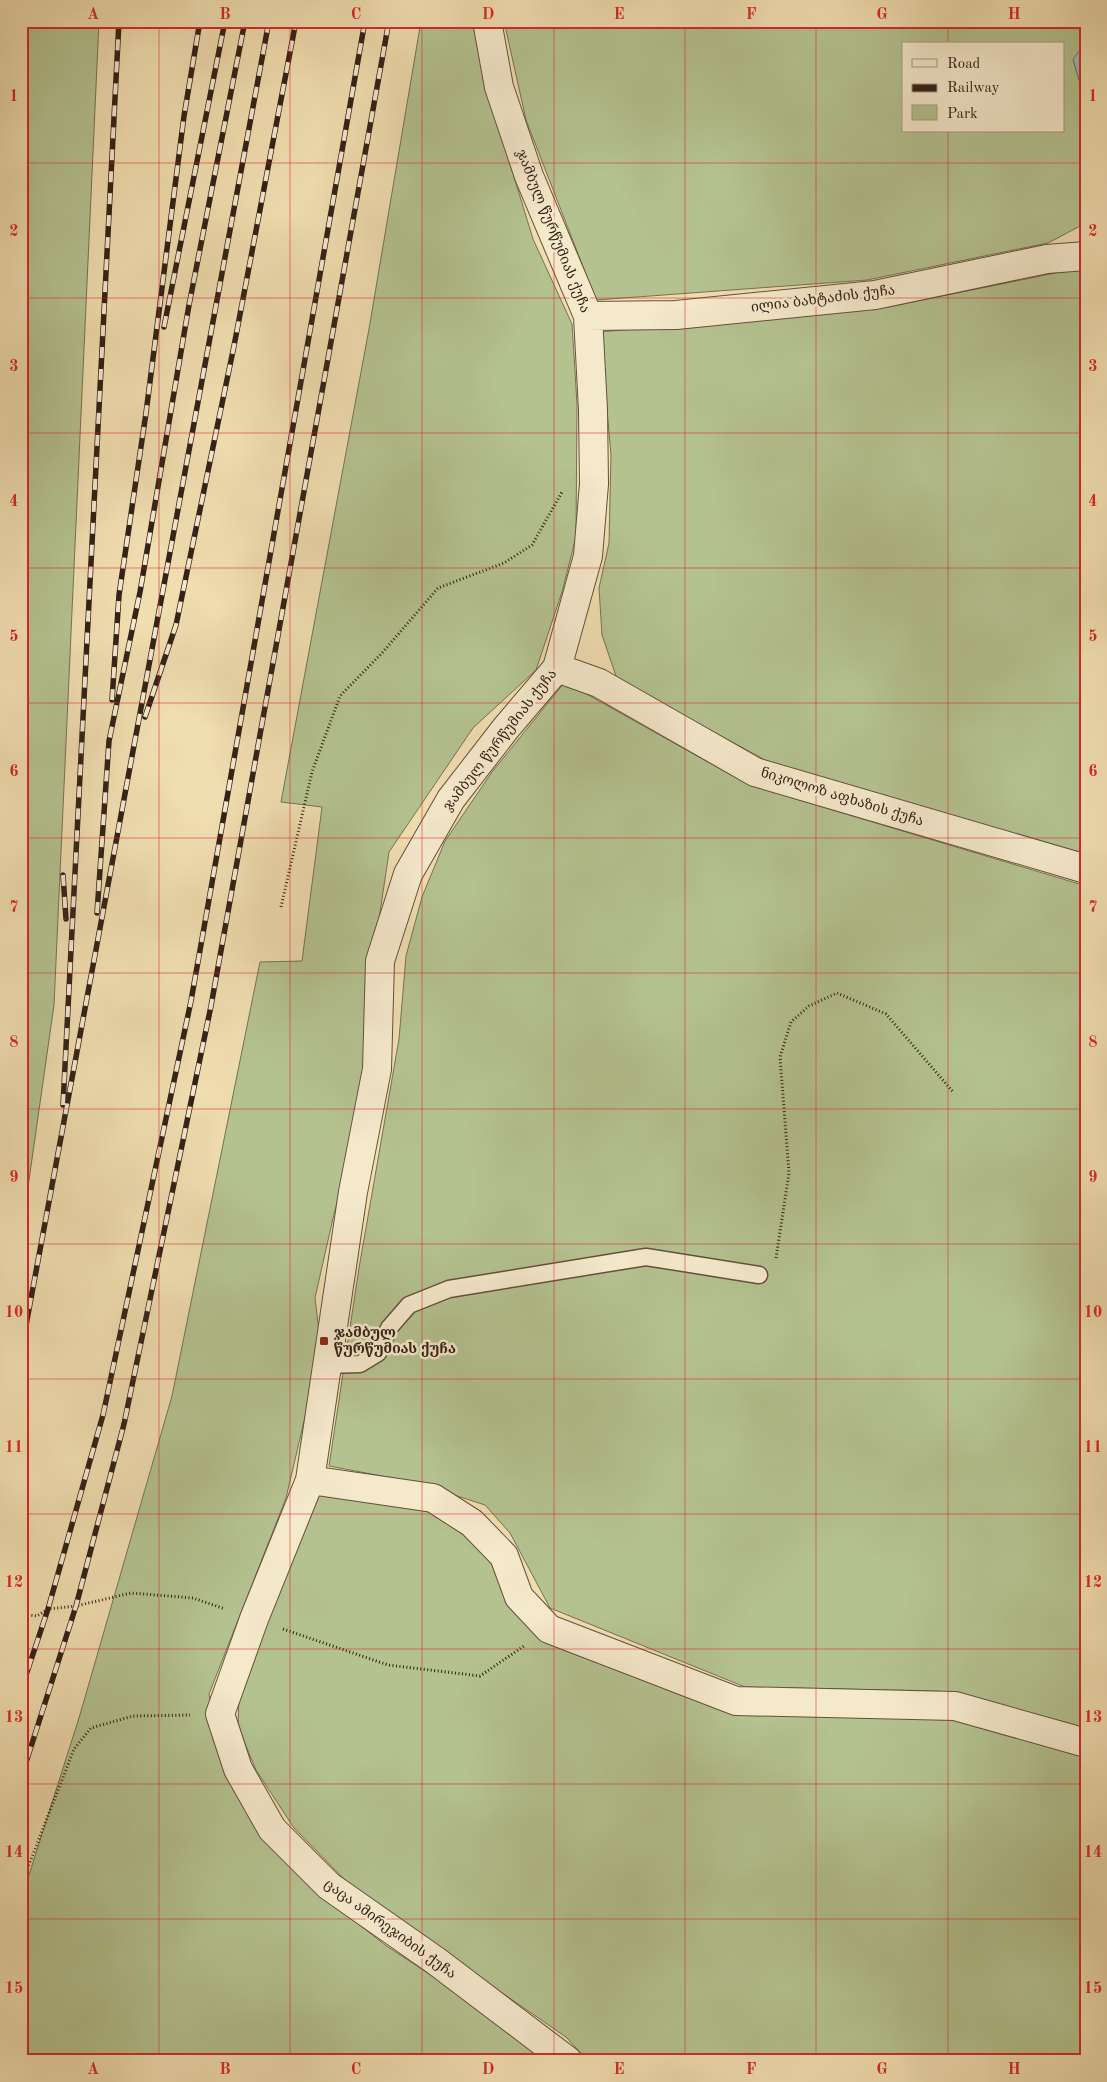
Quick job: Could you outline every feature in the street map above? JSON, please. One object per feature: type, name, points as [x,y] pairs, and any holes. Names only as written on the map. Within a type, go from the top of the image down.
[{"type":"street","name":"ჯამბულ წურწუმიას ქუჩა","points":[[220,1714],[254,1619],[310,1480],[353,1192],[377,1068],[380,961],[408,874],[451,799],[506,728],[557,668],[588,556],[594,484],[594,451],[588,316],[529,176],[499,87],[487,21]]},
{"type":"street","points":[[1047,259],[1086,241]]},
{"type":"street","name":"ილია ბახტაძის ქუჩა","points":[[588,316],[676,315],[875,295],[1047,259],[1086,256]]},
{"type":"street","name":"ნიკოლოზ აფხაზის ქუჩა","points":[[557,668],[599,683],[756,772],[1086,869]]},
{"type":"street","points":[[310,1480],[433,1498],[472,1523],[504,1556],[519,1598],[549,1629],[736,1701],[955,1706],[1086,1743]]},
{"type":"street","name":"ცაცა ამირეჯიბის ქუჩა","points":[[220,1714],[238,1769],[272,1829],[329,1886],[436,1961],[568,2061]]},
{"type":"lane","points":[[326,1365],[360,1364],[378,1353],[389,1328],[409,1305],[449,1289],[646,1257],[759,1275]]},
{"type":"path","points":[[280,907],[312,772],[340,696],[382,653],[438,588],[504,563],[532,544],[567,484],[594,451]]},
{"type":"path","points":[[759,1275],[776,1260],[789,1173],[780,1057],[791,1022],[809,1006],[837,993],[886,1014],[954,1093]]},
{"type":"path","points":[[21,1614],[37,1616],[48,1609],[76,1606],[131,1593],[193,1598],[388,1665],[480,1676],[549,1629]]},
{"type":"path","points":[[21,1885],[74,1749],[91,1728],[133,1716],[220,1714]]},
{"type":"green space","points":[[21,21],[99,21],[54,1005],[21,1236]]},
{"type":"green space","points":[[421,21],[473,21],[489,95],[533,239],[572,324],[577,404],[576,537],[562,592],[536,670],[473,728],[389,852],[375,946],[367,1063],[347,1166],[315,1298],[321,1349],[286,1498],[209,1694],[218,1747],[234,1791],[284,1857],[327,1899],[385,1945],[507,2025],[546,2061],[21,2061],[21,1900],[79,1718],[172,1396],[260,962],[302,961],[322,807],[281,802],[369,329]]},
{"type":"green space","points":[[504,21],[1086,21],[1086,42],[1073,60],[1080,83],[1086,84],[1086,223],[1048,243],[867,280],[596,300],[526,120]]},
{"type":"green space","points":[[1086,268],[1086,858],[767,761],[617,679],[602,635],[599,588],[609,543],[611,455],[600,332],[888,307]]},
{"type":"green space","points":[[565,682],[749,785],[1086,886],[1086,1736],[938,1691],[745,1687],[550,1608],[510,1533],[485,1505],[414,1482],[329,1466],[359,1268],[399,1039],[406,956],[422,897],[445,841],[492,772]]},
{"type":"green space","points":[[321,1491],[400,1502],[445,1516],[486,1548],[508,1596],[732,1712],[932,1715],[1041,1741],[1086,1758],[1086,2061],[588,2061],[566,2037],[360,1895],[294,1828],[256,1770],[238,1727],[239,1693]]},
{"type":"water","points":[[1086,42],[1086,84],[1080,83],[1073,59]]},
{"type":"railway","points":[[63,1105],[119,21]]},
{"type":"railway","points":[[112,700],[119,595],[146,413],[184,116],[200,21]]},
{"type":"railway","points":[[164,327],[225,21]]},
{"type":"railway","points":[[97,913],[109,741],[140,592],[189,305],[245,21]]},
{"type":"railway","points":[[21,1352],[269,21]]},
{"type":"railway","points":[[145,717],[176,625],[234,346],[296,21]]},
{"type":"railway","points":[[21,1690],[48,1609],[103,1415],[191,1001],[365,21]]},
{"type":"railway","points":[[21,1778],[76,1606],[124,1424],[211,1006],[389,21]]},
{"type":"railway","points":[[63,875],[66,919]]},
{"type":"place","name":"ჯამბულ წურწუმიას ქუჩა","points":[[324,1341]]}]
